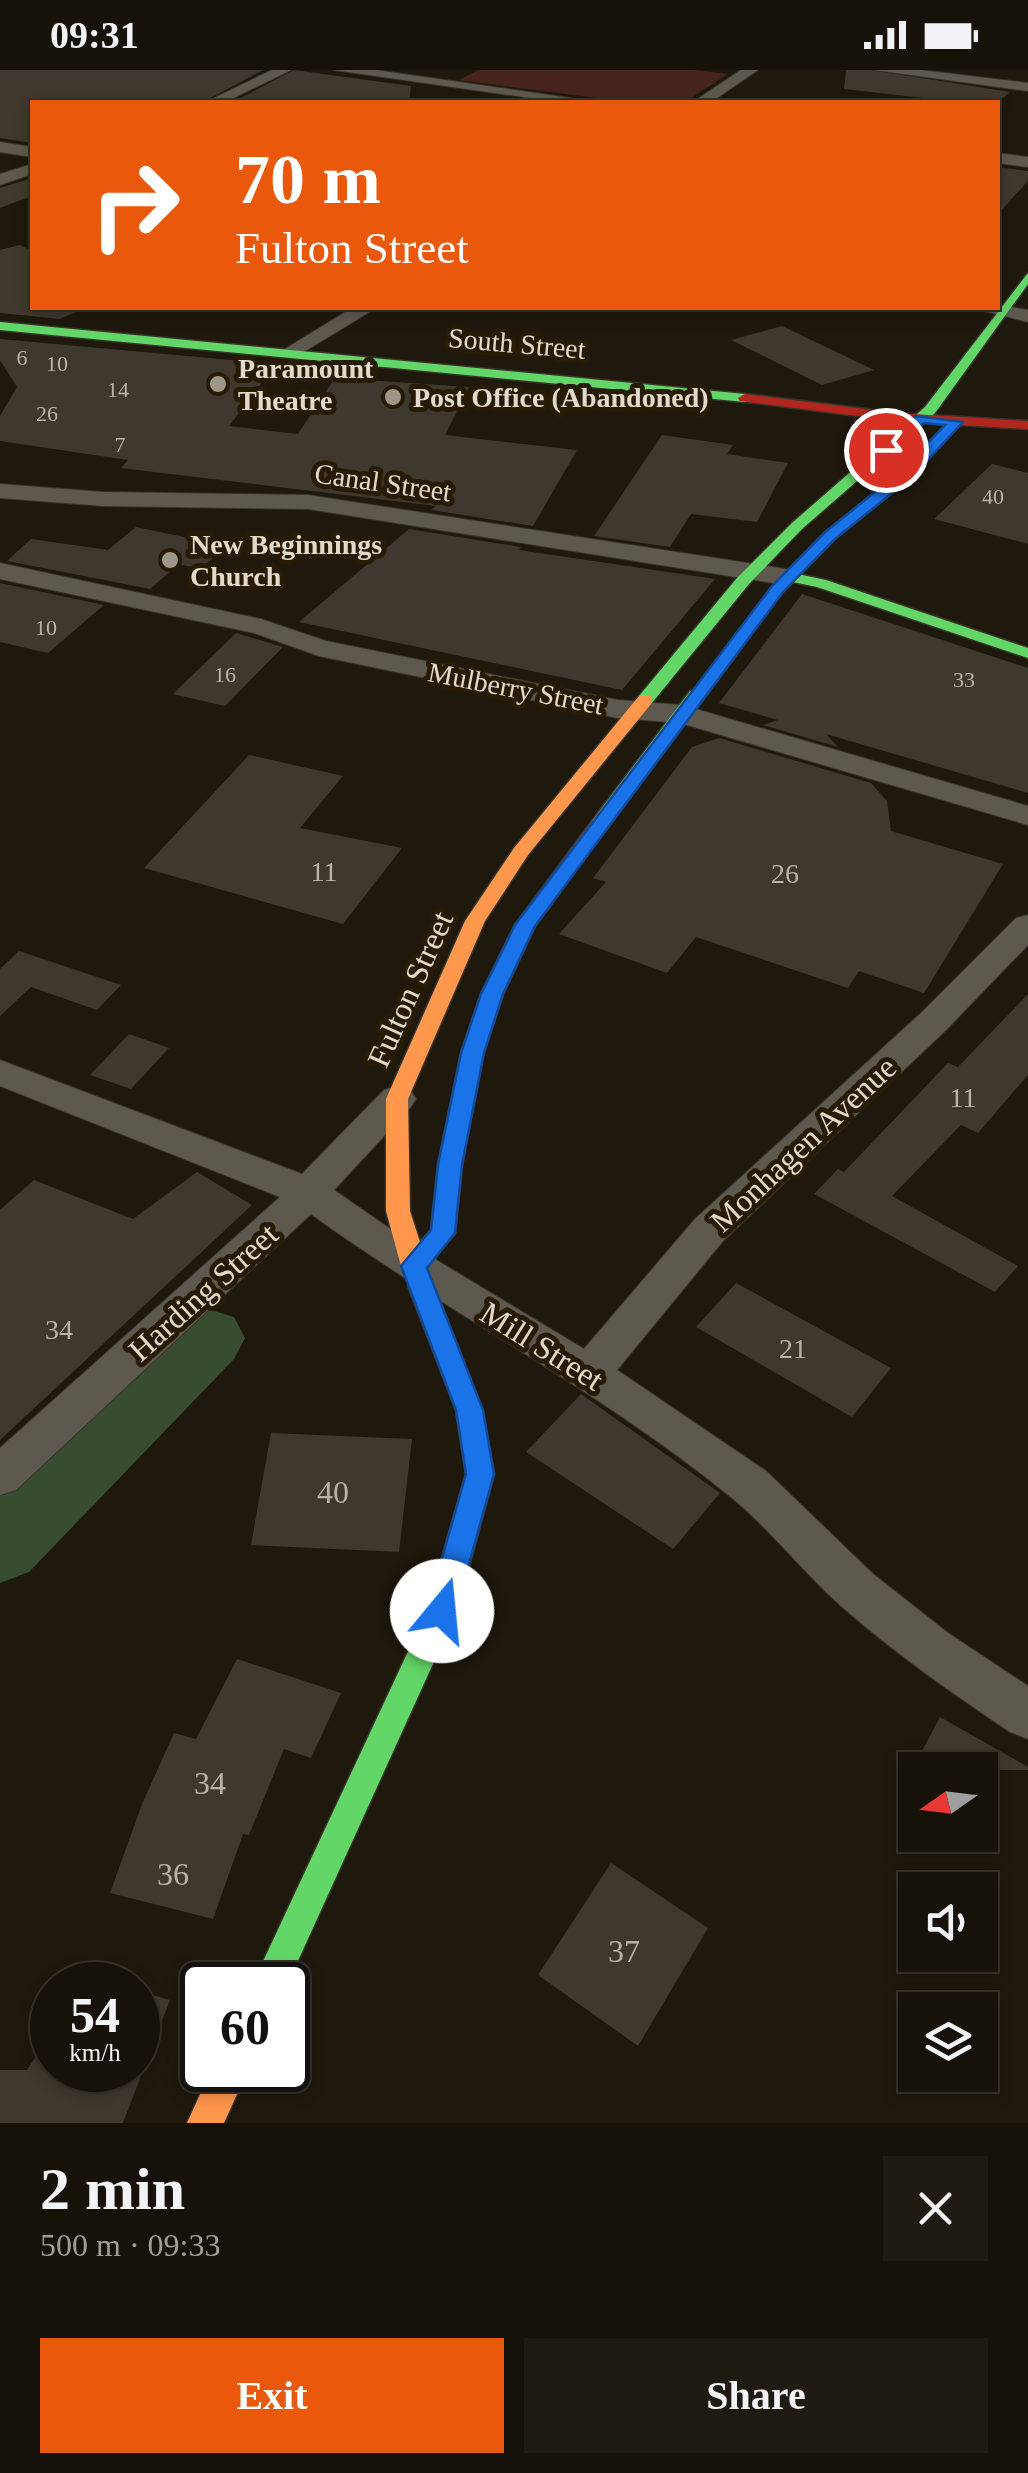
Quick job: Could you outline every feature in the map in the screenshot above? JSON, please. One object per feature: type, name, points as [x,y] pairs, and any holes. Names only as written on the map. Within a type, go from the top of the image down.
[{"type":"main road","name":"Fulton Street","points":[[1000,301],[1028,276]]},
{"type":"main road","name":"Fulton Street","points":[[934,446],[937,420],[991,310]]},
{"type":"main road","points":[[1012,339],[1028,316]]},
{"type":"main road","name":"South Street","points":[[0,326],[290,352],[937,420],[1028,425]]},
{"type":"main road","name":"Fulton Street","points":[[414,1266],[398,1211],[397,1099],[424,1029],[475,921],[521,852],[754,571],[796,526],[972,398]]},
{"type":"main road","points":[[766,604],[810,555]]},
{"type":"main road","points":[[788,577],[1028,653]]},
{"type":"main road","points":[[280,1962],[442,1611],[480,1474],[470,1410],[414,1266],[443,1233],[450,1165],[472,1053],[509,954],[525,925],[710,676]]},
{"type":"main road","points":[[206,2123],[220,2092]]},
{"type":"street","points":[[218,100],[284,70]]},
{"type":"street","points":[[341,70],[575,100]]},
{"type":"street","points":[[406,95],[461,70]]},
{"type":"street","points":[[704,100],[751,70]]},
{"type":"street","points":[[882,70],[1028,88]]},
{"type":"street","points":[[0,147],[30,152]]},
{"type":"street","points":[[1000,158],[1028,162]]},
{"type":"street","points":[[0,180],[30,170]]},
{"type":"street","points":[[290,352],[363,310]]},
{"type":"street","points":[[996,310],[1028,316]]},
{"type":"street","name":"Canal Street","points":[[0,491],[102,499],[308,502],[754,571]]},
{"type":"street","name":"Mulberry Street","points":[[0,571],[261,626],[319,648],[618,709],[682,714],[1028,816]]},
{"type":"street","points":[[754,571],[788,577]]},
{"type":"street","name":"Monhagen Avenue","points":[[590,1373],[709,1230],[934,1022],[1028,926]]},
{"type":"street","name":"Mill Street","points":[[0,1072],[308,1192],[414,1266],[590,1373],[750,1485],[856,1588],[930,1649],[1028,1715]]},
{"type":"street","name":"Harding Street","points":[[0,1476],[308,1192],[397,1099]]},
{"type":"shaded area","points":[[478,70],[694,70],[728,74],[688,100],[612,100],[459,80]]},
{"type":"building","points":[[0,70],[263,70],[207,100],[30,100],[30,143],[0,138]]},
{"type":"building","points":[[294,70],[411,86],[409,100],[237,100]]},
{"type":"building","points":[[846,70],[871,70],[1010,92],[1000,100],[941,100],[844,89]]},
{"type":"building","points":[[1000,167],[1028,171],[1028,181],[1000,212]]},
{"type":"building","points":[[30,179],[30,197],[0,208],[0,188]]},
{"type":"building","points":[[20,245],[30,250],[30,310],[81,310],[60,319],[0,313],[0,250]]},
{"type":"building","points":[[782,326],[874,370],[822,385],[731,340]]},
{"type":"building","points":[[0,339],[276,364],[229,426],[298,434],[340,370],[371,373],[367,380],[469,387],[445,435],[577,450],[533,526],[431,510],[436,506],[121,468],[128,460],[0,441],[0,416],[17,387],[0,360]]},
{"type":"building","points":[[662,435],[733,445],[727,454],[788,463],[757,522],[691,514],[670,547],[594,536]]},
{"type":"building","points":[[992,464],[1028,473],[1028,544],[934,519]]},
{"type":"building","points":[[136,527],[227,546],[200,569],[179,564],[150,589],[7,561],[31,539],[108,550]]},
{"type":"building","points":[[409,529],[715,579],[622,690],[299,622]]},
{"type":"building","points":[[0,583],[104,605],[48,653],[0,642]]},
{"type":"building","points":[[802,594],[1028,668],[1028,793],[826,734],[838,747],[763,725],[778,720],[719,703]]},
{"type":"building","points":[[236,633],[283,647],[225,706],[173,694]]},
{"type":"building","points":[[719,738],[871,783],[887,801],[891,831],[1003,864],[924,993],[859,971],[848,988],[696,937],[667,973],[559,934],[606,882],[593,878],[692,747]]},
{"type":"building","points":[[249,755],[343,776],[300,828],[402,848],[343,924],[144,868]]},
{"type":"building","points":[[19,951],[121,985],[97,1010],[31,987],[0,1016],[0,969]]},
{"type":"building","points":[[1028,994],[1028,1075],[978,1133],[961,1125],[892,1196],[1018,1266],[995,1292],[814,1194],[838,1169],[844,1172],[948,1063],[958,1067]]},
{"type":"building","points":[[129,1034],[169,1048],[131,1089],[90,1075]]},
{"type":"building","points":[[197,1172],[252,1205],[0,1440],[0,1210],[34,1180],[133,1219]]},
{"type":"building","points":[[736,1283],[891,1368],[852,1417],[696,1327]]},
{"type":"building","points":[[581,1394],[720,1493],[673,1549],[526,1452]]},
{"type":"building","points":[[271,1433],[412,1439],[399,1552],[251,1545]]},
{"type":"building","points":[[237,1659],[341,1693],[311,1758],[284,1749],[249,1835],[243,1834],[213,1919],[110,1893],[142,1804],[174,1733],[196,1739]]},
{"type":"building","points":[[940,1717],[1028,1770],[998,1770],[998,1752],[922,1752]]},
{"type":"building","points":[[611,1863],[708,1928],[638,2046],[538,1975]]},
{"type":"building","points":[[160,1997],[170,2000],[160,2026]]},
{"type":"building","points":[[30,2065],[30,2092],[135,2092],[123,2123],[0,2123],[0,2070],[27,2070]]},
{"type":"waterway","points":[[0,1547],[208,1338]]},
{"type":"traffic: fast","points":[[645,700],[743,581],[797,526],[930,410],[1028,276]]},
{"type":"traffic: fast","points":[[0,326],[745,398]]},
{"type":"traffic: fast","points":[[788,577],[820,583],[1028,653]]},
{"type":"traffic: fast","points":[[608,813],[696,695]]},
{"type":"traffic: fast","points":[[280,1962],[442,1611],[480,1474],[469,1410],[421,1286]]},
{"type":"traffic: slow","points":[[421,1286],[398,1211],[397,1099],[475,921],[521,852],[645,700]]},
{"type":"traffic: slow","points":[[413,1266],[443,1233],[450,1165],[472,1053],[492,994],[525,925],[608,813]]},
{"type":"traffic: slow","points":[[205,2123],[220,2092]]},
{"type":"traffic: jam","points":[[745,398],[897,417],[1028,425]]},
{"type":"place","name":"Paramount Theatre","points":[[218,384]]},
{"type":"place","name":"Post Office (Abandoned)","points":[[393,397]]},
{"type":"place","name":"New Beginnings Church","points":[[170,560]]},
{"type":"route","points":[[442,1611],[480,1474],[470,1410],[414,1266],[443,1233],[450,1165],[472,1053],[492,994],[525,925],[778,589],[830,536],[922,460],[956,422],[921,418],[886,450]]}]
